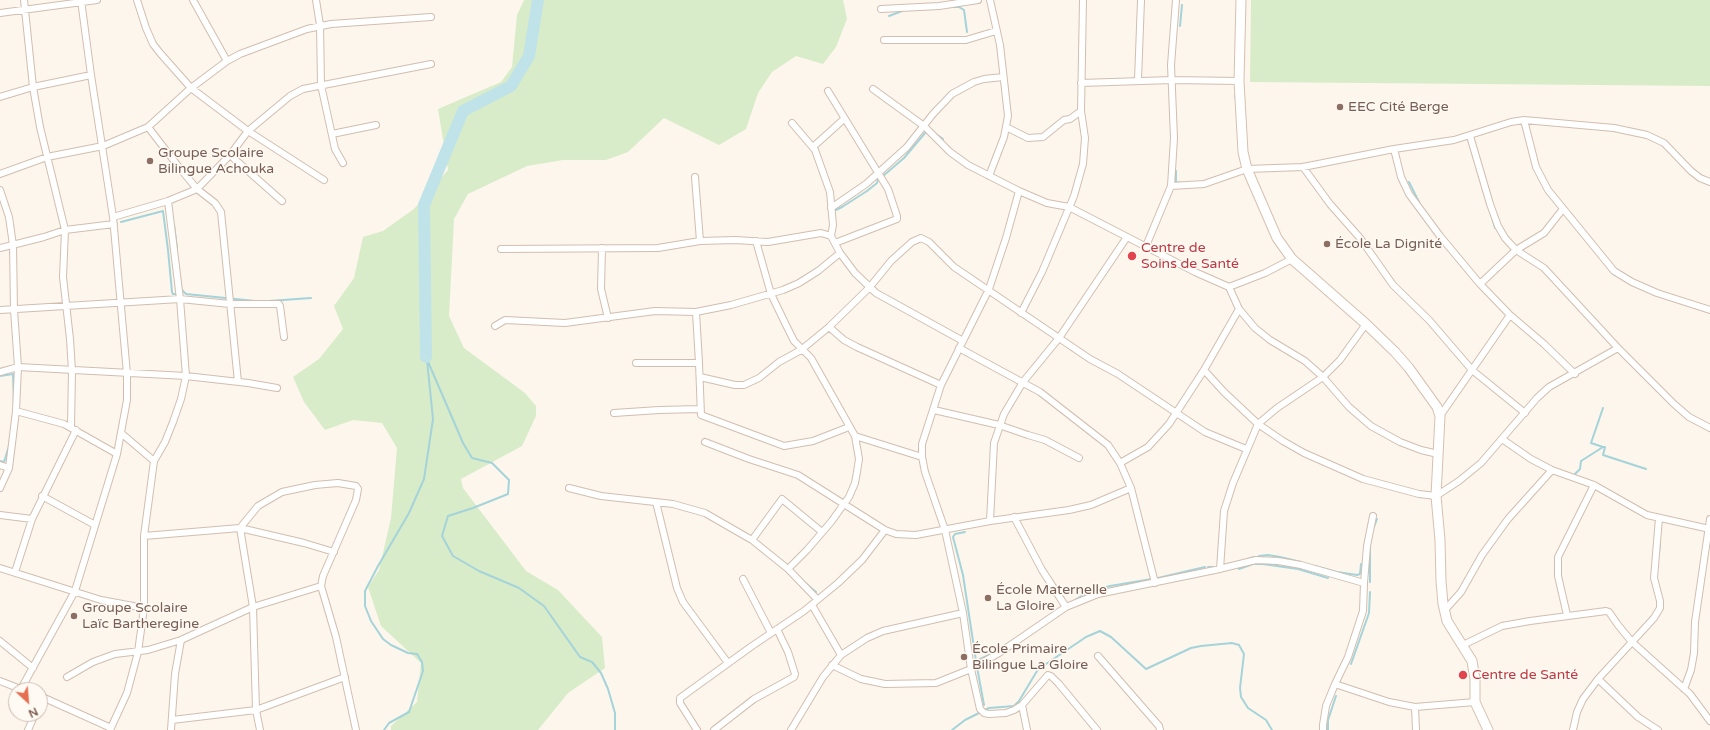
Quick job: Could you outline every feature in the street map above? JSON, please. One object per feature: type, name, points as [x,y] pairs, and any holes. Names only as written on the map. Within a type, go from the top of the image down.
[{"type":"main road","points":[[1240,0],[1239,81],[1243,152],[1247,169],[1277,238],[1292,259],[1366,324],[1395,352],[1409,368],[1437,407],[1440,416],[1436,496],[1440,540],[1440,580],[1444,611],[1447,621],[1472,661],[1475,680],[1475,702],[1488,730]]},
{"type":"street","points":[[15,572],[32,519],[74,429],[70,339],[65,306],[63,277],[66,230],[47,157],[33,87],[24,0]]},
{"type":"street","points":[[0,13],[97,0]]},
{"type":"street","points":[[137,0],[153,44],[191,88],[248,131],[324,180]]},
{"type":"street","points":[[193,0],[226,61]]},
{"type":"street","points":[[316,0],[320,25],[321,85],[335,149],[343,163]]},
{"type":"street","points":[[881,8],[939,6],[978,0]]},
{"type":"street","points":[[989,176],[1004,137],[1008,116],[1000,45],[990,0]]},
{"type":"street","points":[[1022,313],[1042,272],[1069,207],[1083,164],[1084,138],[1081,111],[1081,83],[1084,0]]},
{"type":"street","points":[[1138,80],[1141,0]]},
{"type":"street","points":[[1146,246],[1171,186],[1174,138],[1171,65],[1176,0]]},
{"type":"street","points":[[26,682],[75,591],[117,454],[127,400],[127,374],[114,224],[103,146],[90,74],[81,1]]},
{"type":"street","points":[[0,174],[47,157],[103,146],[148,127],[191,88],[226,61],[240,54],[307,29],[320,25],[432,17]]},
{"type":"street","points":[[884,40],[966,40],[996,31]]},
{"type":"street","points":[[113,217],[168,201],[197,189],[230,155],[248,131],[290,96],[303,89],[431,64]]},
{"type":"street","points":[[0,97],[33,87],[90,74]]},
{"type":"street","points":[[831,208],[880,175],[907,147],[945,101],[958,90],[984,79],[1003,77]]},
{"type":"street","points":[[1081,83],[1138,80],[1239,81]]},
{"type":"street","points":[[873,89],[924,126],[950,152],[968,165],[1019,191],[1047,203],[1069,207],[1127,238],[1146,246],[1195,272],[1229,287],[1239,309],[1255,328],[1270,340],[1305,361],[1323,377],[1349,407],[1371,426],[1400,442],[1421,450],[1438,454]]},
{"type":"street","points":[[828,91],[888,189],[897,214],[897,219],[835,243]]},
{"type":"street","points":[[1006,127],[1028,138],[1043,137],[1059,123],[1070,119],[1081,111]]},
{"type":"street","points":[[814,146],[844,119]]},
{"type":"street","points":[[1171,186],[1204,184],[1247,169],[1303,167],[1470,136],[1511,122],[1524,120],[1614,128],[1647,134],[1664,143],[1691,171],[1700,178],[1710,182]]},
{"type":"street","points":[[1524,120],[1536,167],[1548,190],[1614,271],[1632,282],[1657,293],[1710,310]]},
{"type":"street","points":[[792,122],[814,146],[830,192],[833,225],[831,236],[840,253],[869,288],[963,341]]},
{"type":"street","points":[[332,134],[376,125]]},
{"type":"street","points":[[148,127],[197,189],[215,203],[221,212],[238,382]]},
{"type":"street","points":[[1470,136],[1498,226],[1505,238],[1516,250],[1544,268],[1618,348],[1674,404],[1689,417],[1710,428]]},
{"type":"street","points":[[1394,149],[1401,177],[1409,194],[1440,236],[1480,284],[1510,315],[1544,344],[1575,374]]},
{"type":"street","points":[[230,155],[282,201]]},
{"type":"street","points":[[1303,167],[1330,204],[1360,238],[1392,285],[1429,320],[1472,370],[1525,413]]},
{"type":"street","points":[[695,177],[700,241]]},
{"type":"street","points":[[0,190],[10,217],[13,245],[14,310],[18,367],[16,411],[9,468],[0,488]]},
{"type":"street","points":[[1019,191],[1006,238],[989,289],[941,385],[922,444],[922,457],[925,472],[945,530],[963,613],[971,670],[982,712],[989,714],[1006,713],[1022,705],[1044,677],[1051,676],[1098,730]]},
{"type":"street","points":[[48,701],[110,729],[127,693],[138,652],[144,608],[144,536],[154,461],[165,442],[173,422],[181,399],[186,376],[180,299],[168,201]]},
{"type":"street","points":[[1480,284],[1516,250],[1544,233],[1564,209]]},
{"type":"street","points":[[0,248],[66,230],[114,224]]},
{"type":"street","points":[[501,249],[658,248],[700,241],[768,242],[821,233],[831,236]]},
{"type":"street","points":[[700,376],[735,385],[744,385],[759,378],[779,362],[801,350],[829,327],[869,288],[891,261],[912,242],[921,238],[929,242],[954,267],[989,289],[1090,359],[1118,374],[1176,414],[1206,432],[1246,449]]},
{"type":"street","points":[[990,521],[994,443],[999,426],[1023,382],[1059,338],[1127,238]]},
{"type":"street","points":[[756,241],[772,294],[786,325],[801,350],[811,358],[850,426],[855,436],[859,459],[855,483],[844,503],[822,532],[788,569]]},
{"type":"street","points":[[602,248],[601,289],[608,318]]},
{"type":"street","points":[[495,326],[505,320],[566,324],[655,311],[696,312],[731,305],[785,290],[804,281],[840,253]]},
{"type":"street","points":[[1229,287],[1265,273],[1292,259]]},
{"type":"street","points":[[0,310],[180,299],[230,304],[278,304],[280,306],[284,337]]},
{"type":"street","points":[[1120,463],[1148,447],[1160,436],[1204,370],[1239,309]]},
{"type":"street","points":[[696,312],[700,363],[700,409],[702,416],[784,446],[813,440],[850,426]]},
{"type":"street","points":[[1440,416],[1510,315]]},
{"type":"street","points":[[1220,569],[1224,511],[1228,494],[1258,424],[1277,408],[1323,377],[1340,360],[1366,324]]},
{"type":"street","points":[[829,327],[844,340],[856,347],[941,385]]},
{"type":"street","points":[[959,348],[1040,392],[1108,445],[1120,463],[1131,488],[1155,583]]},
{"type":"street","points":[[1204,370],[1224,392],[1258,424],[1304,453],[1363,479],[1419,494],[1436,496],[1472,471],[1537,398],[1549,387],[1575,374],[1618,348]]},
{"type":"street","points":[[636,363],[700,363]]},
{"type":"street","points":[[0,372],[18,367],[186,376],[277,388]]},
{"type":"street","points":[[614,413],[700,409]]},
{"type":"street","points":[[934,410],[999,426],[1044,440],[1079,458]]},
{"type":"street","points":[[16,411],[53,420],[74,429],[117,454]]},
{"type":"street","points":[[122,432],[154,461]]},
{"type":"street","points":[[855,436],[922,457]]},
{"type":"street","points":[[1502,439],[1531,459],[1552,470],[1594,485],[1633,509],[1647,515],[1709,529]]},
{"type":"street","points":[[705,442],[750,459],[798,474],[885,530],[896,534],[916,535],[1014,517],[1069,510],[1091,505],[1131,488]]},
{"type":"street","points":[[0,465],[9,468]]},
{"type":"street","points":[[1444,611],[1461,592],[1482,554],[1508,519],[1552,470]]},
{"type":"street","points":[[260,730],[256,710],[253,607],[240,528],[258,506],[282,492],[315,485],[338,483],[356,486],[358,489],[356,500],[323,576],[321,586],[336,637],[356,730]]},
{"type":"street","points":[[1567,615],[1558,576],[1558,557],[1594,485]]},
{"type":"street","points":[[569,488],[601,496],[673,504],[705,513],[752,540],[788,569],[817,599]]},
{"type":"street","points":[[42,496],[95,525]]},
{"type":"street","points":[[752,540],[782,499],[822,532]]},
{"type":"street","points":[[656,502],[677,588],[683,602],[728,663]]},
{"type":"street","points":[[0,515],[32,519]]},
{"type":"street","points":[[1323,730],[1326,706],[1348,657],[1364,611],[1366,546],[1373,516]]},
{"type":"street","points":[[1014,517],[1042,570],[1066,607]]},
{"type":"street","points":[[1573,730],[1577,712],[1583,699],[1598,679],[1654,618],[1660,608],[1660,601],[1654,578],[1659,518]]},
{"type":"street","points":[[1684,688],[1691,670],[1694,653],[1695,622],[1710,519]]},
{"type":"street","points":[[144,536],[240,528],[304,543],[334,552]]},
{"type":"street","points":[[697,730],[680,703],[680,698],[812,604],[838,583],[862,560],[885,530]]},
{"type":"street","points":[[832,665],[861,679],[885,684],[936,683],[971,670],[999,653],[1066,607],[1098,594],[1119,588],[1155,583],[1256,560],[1278,561],[1301,565],[1364,583]]},
{"type":"street","points":[[0,568],[101,600],[144,608]]},
{"type":"street","points":[[743,579],[771,633]]},
{"type":"street","points":[[67,677],[93,662],[114,654],[138,652],[181,640],[253,607],[321,586]]},
{"type":"street","points":[[812,604],[841,655]]},
{"type":"street","points":[[1463,645],[1502,626],[1606,610],[1632,642],[1684,688],[1700,706],[1710,721]]},
{"type":"street","points":[[791,730],[823,677],[841,655],[867,638],[883,631],[963,613]]},
{"type":"street","points":[[714,730],[754,699],[794,677],[795,674],[788,652],[777,629]]},
{"type":"street","points":[[171,730],[174,674],[181,640]]},
{"type":"street","points":[[0,641],[33,668]]},
{"type":"street","points":[[1098,656],[1159,726],[1160,730]]},
{"type":"street","points":[[172,720],[256,710],[345,677]]},
{"type":"street","points":[[1598,679],[1638,717],[1658,730]]},
{"type":"street","points":[[1335,684],[1388,702],[1415,708],[1475,702]]},
{"type":"street","points":[[1022,705],[1026,730]]},
{"type":"street","points":[[1415,708],[1416,730]]},
{"type":"green space","points":[[524,0],[843,0],[847,19],[836,47],[823,64],[796,56],[772,72],[758,93],[746,129],[719,145],[664,118],[628,152],[606,160],[563,160],[527,166],[468,194],[454,219],[449,316],[464,348],[525,393],[536,406],[536,416],[522,446],[461,479],[463,488],[526,571],[558,590],[602,637],[605,668],[568,693],[538,730],[391,730],[391,726],[417,702],[421,663],[381,626],[368,587],[379,570],[391,518],[397,448],[382,423],[353,420],[325,430],[304,402],[293,377],[319,359],[343,329],[334,306],[354,278],[363,237],[383,231],[414,209],[448,170],[438,109],[501,82],[512,67],[517,15]]},
{"type":"green space","points":[[1251,0],[1710,0],[1710,86],[1250,82]]},
{"type":"waterway","points":[[426,357],[424,205],[463,111],[511,86],[529,56],[538,0]]},
{"type":"waterway","points":[[1180,26],[1182,5]]},
{"type":"waterway","points":[[954,7],[959,7],[964,10],[967,32]]},
{"type":"waterway","points":[[889,16],[902,11]]},
{"type":"waterway","points":[[1235,96],[1236,100]]},
{"type":"waterway","points":[[883,176],[904,158],[925,133],[927,133]]},
{"type":"waterway","points":[[936,134],[943,139]]},
{"type":"waterway","points":[[1176,171],[1176,182],[1182,183]]},
{"type":"waterway","points":[[833,209],[836,210],[842,207],[867,191],[877,183],[879,176]]},
{"type":"waterway","points":[[1409,182],[1419,202]]},
{"type":"waterway","points":[[121,222],[163,211],[172,292],[173,294],[178,294]]},
{"type":"waterway","points":[[1491,214],[1495,228]]},
{"type":"waterway","points":[[174,225],[177,248]]},
{"type":"waterway","points":[[182,290],[186,294],[255,301]]},
{"type":"waterway","points":[[269,301],[311,298]]},
{"type":"waterway","points":[[426,357],[463,443],[472,458],[492,463],[509,480],[508,494],[448,516],[442,536],[453,556],[479,571],[519,588],[544,606],[580,657],[592,662],[601,673],[608,689],[615,713],[615,730]]},
{"type":"waterway","points":[[384,730],[389,723],[409,712],[423,671],[422,662],[417,654],[408,653],[391,645],[383,639],[371,621],[365,606],[365,591],[409,513],[424,479],[433,419],[427,360]]},
{"type":"waterway","points":[[0,376],[13,374],[14,406]]},
{"type":"waterway","points":[[1603,408],[1591,443],[1603,447]]},
{"type":"waterway","points":[[0,461],[4,462],[9,446]]},
{"type":"waterway","points":[[1603,447],[1605,447],[1603,455],[1646,469]]},
{"type":"waterway","points":[[1575,474],[1580,469],[1581,461],[1603,447]]},
{"type":"waterway","points":[[1374,527],[1377,519]]},
{"type":"waterway","points":[[965,532],[955,534],[953,537],[963,575],[976,661],[991,654],[1018,637]]},
{"type":"waterway","points":[[1659,553],[1660,544]]},
{"type":"waterway","points":[[1370,545],[1370,582]]},
{"type":"waterway","points":[[1259,556],[1268,555],[1301,562]]},
{"type":"waterway","points":[[1242,561],[1254,557]]},
{"type":"waterway","points":[[1238,567],[1239,569],[1253,564],[1263,564],[1298,569],[1328,578]]},
{"type":"waterway","points":[[1315,566],[1337,572],[1357,575],[1360,574],[1361,564]]},
{"type":"waterway","points":[[1158,578],[1205,567]]},
{"type":"waterway","points":[[1208,567],[1214,567]]},
{"type":"waterway","points":[[1072,602],[1086,593],[1110,586],[1152,579]]},
{"type":"waterway","points":[[803,581],[816,592]]},
{"type":"waterway","points":[[1351,664],[1369,613],[1370,592]]},
{"type":"waterway","points":[[952,730],[965,720],[989,708],[1014,706],[1019,701],[1040,666],[1046,664],[1086,637],[1100,631],[1111,637],[1146,669],[1191,648],[1232,643],[1239,645],[1244,654],[1240,688],[1241,697],[1248,708],[1266,720],[1272,730]]},
{"type":"waterway","points":[[977,667],[984,705]]},
{"type":"waterway","points":[[1328,730],[1328,720],[1336,696]]},
{"type":"place","name":"EEC Cité Berge","points":[[1340,107]]},
{"type":"place","name":"Groupe Scolaire Bilingue Achouka","points":[[150,161]]},
{"type":"place","name":"École La Dignité","points":[[1327,244]]},
{"type":"place","name":"Centre de Soins de Santé","points":[[1132,256]]},
{"type":"place","name":"École Maternelle La Gloire","points":[[988,598]]},
{"type":"place","name":"Groupe Scolaire Laïc Bartheregine","points":[[74,616]]},
{"type":"place","name":"École Primaire Bilingue La Gloire","points":[[964,657]]},
{"type":"place","name":"Centre de Santé","points":[[1463,675]]}]
